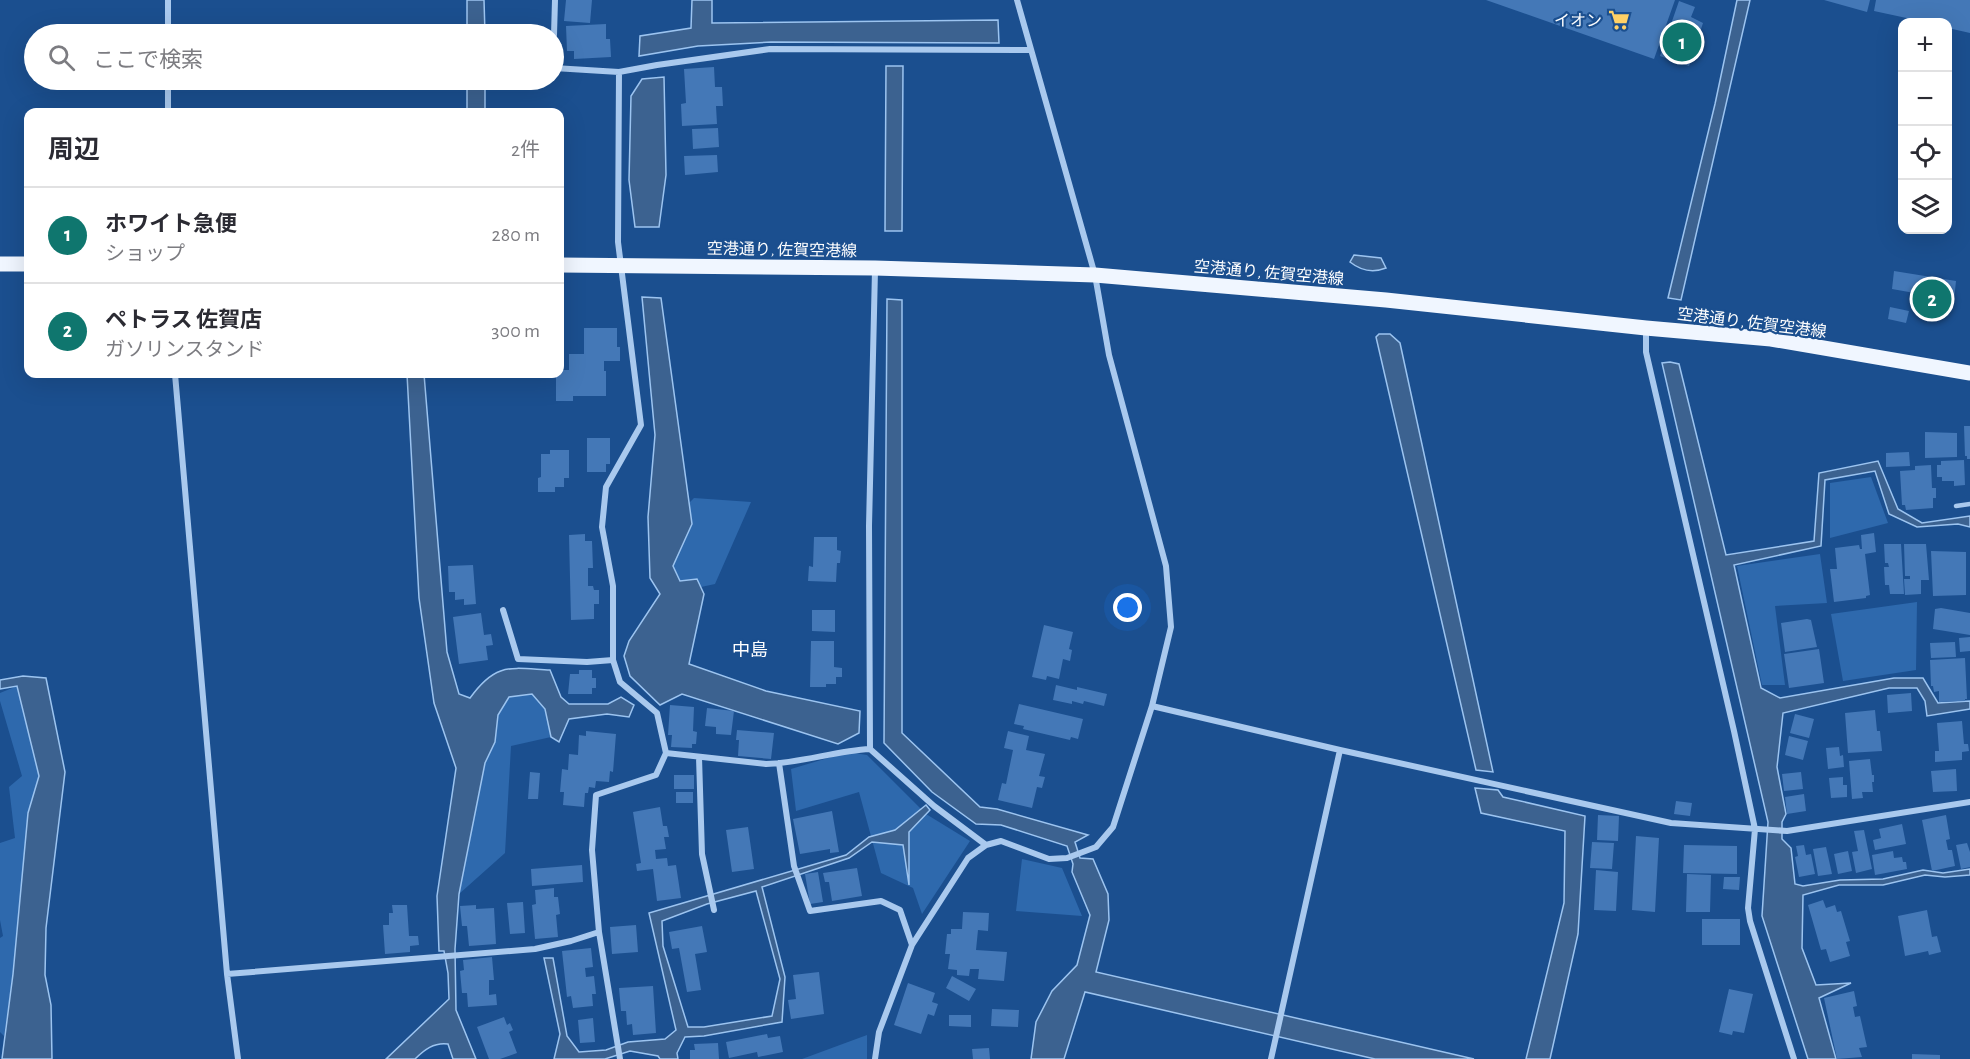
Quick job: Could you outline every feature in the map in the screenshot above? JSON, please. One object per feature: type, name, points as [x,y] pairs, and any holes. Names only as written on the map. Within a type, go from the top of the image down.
[{"type":"main road","points":[[0,264],[24,264]]},
{"type":"main road","name":"空港通り, 佐賀空港線","points":[[564,265],[875,268],[1095,275],[1386,300],[1771,339],[1970,373]]},
{"type":"street","points":[[168,0],[168,24]]},
{"type":"street","points":[[554,24],[555,0]]},
{"type":"street","points":[[875,1059],[879,1032],[912,945],[968,858],[986,845],[1001,841],[1049,859],[1066,858],[1096,847],[1113,827],[1152,706],[1171,627],[1166,566],[1108,355],[1095,275],[1017,0]]},
{"type":"street","points":[[564,69],[619,72],[770,50],[1031,50]]},
{"type":"street","points":[[619,72],[618,242],[640,424],[606,487],[602,527],[613,586],[613,660],[620,682],[657,713],[666,753],[656,775],[596,795],[592,850],[599,932],[620,1059]]},
{"type":"street","points":[[168,90],[168,108]]},
{"type":"street","points":[[870,749],[869,526],[875,268]]},
{"type":"street","points":[[1646,328],[1646,352],[1755,829],[1748,908],[1750,921],[1794,1059]]},
{"type":"street","points":[[175,378],[227,974],[238,1059]]},
{"type":"street","points":[[503,610],[518,659],[587,662],[613,660]]},
{"type":"street","points":[[1152,706],[1671,823],[1787,831],[1970,802]]},
{"type":"street","points":[[666,753],[779,764],[843,750],[870,749],[934,806],[986,845]]},
{"type":"street","points":[[1271,1059],[1340,750]]},
{"type":"street","points":[[699,757],[702,854],[714,910]]},
{"type":"street","points":[[779,764],[794,866],[810,911],[881,901],[900,910],[912,945]]},
{"type":"street","points":[[227,974],[535,949],[599,932]]},
{"type":"lane","points":[[1956,506],[1970,504]]},
{"type":"shaded area","points":[[467,0],[484,0],[485,24],[467,24]]},
{"type":"shaded area","points":[[692,0],[712,0],[712,23],[998,20],[999,43],[771,42],[698,46],[639,56],[640,36],[691,28]]},
{"type":"shaded area","points":[[1737,0],[1750,0],[1681,300],[1668,298],[1715,104]]},
{"type":"shaded area","points":[[886,66],[903,66],[902,231],[885,231]]},
{"type":"shaded area","points":[[664,77],[666,175],[659,227],[635,227],[629,180],[631,96],[642,79]]},
{"type":"shaded area","points":[[467,90],[485,90],[485,108],[467,108]]},
{"type":"shaded area","points":[[1354,255],[1381,258],[1386,268],[1367,270],[1358,267],[1350,262]]},
{"type":"shaded area","points":[[642,297],[661,298],[692,524],[673,566],[680,581],[697,579],[704,594],[689,664],[766,691],[860,711],[859,733],[838,744],[682,694],[660,705],[630,676],[624,656],[629,641],[660,594],[650,578],[648,517],[655,435]]},
{"type":"shaded area","points":[[887,299],[902,300],[902,733],[980,807],[997,809],[1088,835],[1075,842],[1080,858],[1093,859],[1108,894],[1109,920],[1096,972],[1474,1059],[1375,1059],[1085,992],[1064,1059],[1031,1059],[1036,1022],[1052,991],[1077,965],[1090,915],[1072,872],[1073,864],[1067,846],[1001,825],[976,824],[932,792],[884,743]]},
{"type":"shaded area","points":[[1379,334],[1390,334],[1400,343],[1493,772],[1476,770],[1376,337]]},
{"type":"shaded area","points":[[1662,363],[1679,364],[1726,555],[1814,541],[1819,473],[1878,461],[1898,509],[1922,523],[1970,516],[1970,527],[1958,524],[1917,527],[1889,514],[1875,471],[1825,480],[1821,546],[1734,565],[1761,688],[1780,698],[1894,678],[1923,678],[1938,703],[1970,701],[1970,709],[1927,716],[1925,701],[1917,688],[1889,688],[1783,713],[1777,767],[1786,814],[1782,822],[1782,839],[1791,848],[1795,884],[1803,886],[1840,880],[1883,879],[1923,870],[1943,873],[1970,869],[1970,875],[1945,877],[1925,875],[1883,885],[1839,885],[1803,895],[1802,948],[1816,985],[1851,983],[1819,998],[1836,1059],[1808,1059],[1762,916],[1768,822]]},
{"type":"shaded area","points":[[407,378],[424,378],[447,652],[459,694],[470,698],[479,686],[496,673],[524,668],[550,670],[561,697],[569,704],[608,704],[621,697],[634,705],[629,717],[607,714],[569,719],[559,742],[551,737],[545,709],[532,694],[509,697],[498,715],[495,742],[485,763],[459,894],[455,949],[456,1010],[476,1059],[453,1059],[448,1044],[438,1044],[430,1047],[415,1059],[386,1059],[449,999],[444,951],[439,951],[437,896],[456,768],[434,703],[419,598]]},
{"type":"shaded area","points":[[1871,477],[1888,523],[1830,538],[1830,483]]},
{"type":"shaded area","points":[[694,498],[751,502],[715,584],[701,587],[697,580],[680,581],[673,566],[692,524],[689,503]]},
{"type":"shaded area","points":[[1820,554],[1827,603],[1775,606],[1785,685],[1762,685],[1737,566]]},
{"type":"shaded area","points":[[1917,602],[1916,670],[1843,681],[1831,614]]},
{"type":"shaded area","points":[[23,676],[46,678],[65,772],[46,928],[45,975],[51,1005],[52,1059],[2,1059],[13,974],[28,813],[39,776],[17,686],[0,689],[0,680]]},
{"type":"shaded area","points":[[17,686],[39,776],[28,813],[13,974],[4,1036],[0,1032],[0,938],[3,936],[0,920],[0,843],[15,838],[9,787],[22,776],[0,701],[0,693]]},
{"type":"shaded area","points":[[532,693],[545,709],[551,737],[511,746],[505,853],[459,894],[485,763],[495,742],[498,715],[509,696]]},
{"type":"shaded area","points":[[848,752],[867,755],[926,814],[970,841],[922,914],[913,888],[881,873],[859,792],[796,811],[791,769]]},
{"type":"shaded area","points":[[1475,788],[1498,790],[1503,797],[1585,816],[1578,934],[1550,1059],[1526,1059],[1564,903],[1565,831],[1481,813]]},
{"type":"shaded area","points":[[926,805],[930,810],[909,832],[909,885],[903,845],[872,842],[849,858],[762,887],[785,977],[782,1022],[704,1036],[685,1037],[677,1053],[678,1059],[660,1059],[658,1056],[630,1051],[605,1059],[554,1059],[560,1034],[544,958],[553,958],[567,1036],[579,1052],[606,1050],[628,1042],[665,1039],[676,1030],[649,913],[846,855],[869,837],[895,830]],"holes":[[[756,891],[780,979],[772,1016],[704,1027],[688,1027],[663,946],[662,921],[707,904]]]},
{"type":"shaded area","points":[[1022,859],[1062,868],[1082,916],[1016,911]]},
{"type":"shaded area","points":[[867,1035],[867,1059],[802,1059]]},
{"type":"building","points":[[566,0],[592,0],[590,23],[564,21]]},
{"type":"building","name":"イオン","points":[[1486,0],[1675,0],[1654,59]]},
{"type":"building","points":[[1824,0],[1870,0],[1867,12]]},
{"type":"building","points":[[1876,0],[1970,0],[1970,33],[1952,29],[1952,18],[1906,18],[1874,11]]},
{"type":"building","points":[[1679,1],[1695,7],[1691,17],[1703,23],[1689,66],[1660,56]]},
{"type":"building","points":[[606,24],[606,39],[610,39],[611,57],[574,59],[574,51],[567,51],[566,26]]},
{"type":"building","points":[[714,67],[715,87],[722,87],[723,106],[716,106],[717,124],[682,126],[681,104],[686,103],[684,69]]},
{"type":"building","points":[[718,128],[719,147],[693,149],[692,129]]},
{"type":"building","points":[[717,155],[718,172],[685,175],[684,156]]},
{"type":"building","points":[[1894,271],[1956,281],[1954,300],[1892,289]]},
{"type":"building","points":[[1890,307],[1909,311],[1906,323],[1888,319]]},
{"type":"building","points":[[584,328],[617,328],[620,361],[604,361],[606,396],[573,396],[573,401],[556,401],[556,378],[564,378],[564,370],[569,370],[569,354],[584,354]]},
{"type":"building","points":[[1964,426],[1970,426],[1970,459],[1965,456]]},
{"type":"building","points":[[1925,432],[1957,433],[1957,457],[1925,458]]},
{"type":"building","points":[[587,438],[610,438],[610,464],[606,464],[606,472],[587,472]]},
{"type":"building","points":[[550,450],[569,450],[569,478],[564,478],[564,487],[555,487],[555,492],[538,492],[538,478],[541,477],[541,454],[550,454]]},
{"type":"building","points":[[1909,452],[1910,466],[1886,467],[1886,453]]},
{"type":"building","points":[[1964,460],[1965,485],[1954,486],[1954,481],[1942,481],[1942,477],[1937,477],[1937,465],[1941,465],[1941,461]]},
{"type":"building","points":[[1931,465],[1932,488],[1936,488],[1933,508],[1906,510],[1905,505],[1902,505],[1900,471],[1915,470],[1915,466]]},
{"type":"building","points":[[1874,533],[1876,552],[1865,554],[1870,595],[1866,598],[1834,602],[1830,569],[1837,569],[1835,548],[1859,545],[1862,549],[1861,535]]},
{"type":"building","points":[[585,534],[585,541],[592,541],[593,568],[588,568],[588,586],[599,590],[599,604],[594,604],[594,619],[571,620],[569,535]]},
{"type":"building","points":[[814,537],[837,537],[837,550],[841,551],[840,563],[837,563],[836,582],[808,581],[809,566],[813,567]]},
{"type":"building","points":[[1884,544],[1901,544],[1904,594],[1890,594],[1889,585],[1885,585],[1884,567],[1889,567],[1888,563],[1885,563]]},
{"type":"building","points":[[1904,544],[1926,544],[1929,580],[1921,580],[1921,594],[1905,595],[1904,579],[1910,579],[1910,576],[1905,576]]},
{"type":"building","points":[[1931,551],[1966,552],[1966,595],[1933,596]]},
{"type":"building","points":[[473,565],[476,604],[464,605],[464,599],[455,600],[455,592],[449,592],[448,566]]},
{"type":"building","points":[[1935,609],[1970,613],[1970,635],[1933,629]]},
{"type":"building","points":[[812,610],[835,610],[835,632],[812,631]]},
{"type":"building","points":[[481,613],[484,635],[491,634],[493,645],[486,646],[488,660],[459,664],[453,617]]},
{"type":"building","points":[[1811,620],[1817,647],[1785,652],[1781,623]]},
{"type":"building","points":[[1044,625],[1073,632],[1069,649],[1072,650],[1070,661],[1063,659],[1059,679],[1047,676],[1046,680],[1032,677]]},
{"type":"building","points":[[1970,637],[1970,651],[1960,652],[1959,638]]},
{"type":"building","points":[[811,641],[834,641],[834,667],[842,668],[842,677],[836,677],[836,684],[826,684],[826,687],[810,687]]},
{"type":"building","points":[[1955,642],[1956,657],[1931,658],[1930,643]]},
{"type":"building","points":[[1819,649],[1824,683],[1789,688],[1784,654]]},
{"type":"building","points":[[1965,658],[1967,699],[1939,702],[1939,691],[1934,692],[1931,686],[1930,660]]},
{"type":"building","points":[[579,670],[592,670],[592,678],[596,678],[596,688],[592,688],[592,694],[568,694],[570,674],[579,674]]},
{"type":"building","points":[[1056,685],[1107,694],[1104,706],[1084,701],[1083,704],[1072,701],[1072,704],[1053,700]]},
{"type":"building","points":[[1911,693],[1912,711],[1888,713],[1887,695]]},
{"type":"building","points":[[1019,704],[1083,719],[1078,739],[1071,737],[1070,740],[1023,729],[1024,726],[1014,724]]},
{"type":"building","points":[[670,705],[694,707],[693,731],[697,732],[696,744],[692,744],[692,748],[671,747],[672,735],[668,735]]},
{"type":"building","points":[[707,708],[734,711],[731,735],[716,734],[716,727],[705,726]]},
{"type":"building","points":[[1875,710],[1882,751],[1848,753],[1845,713]]},
{"type":"building","points":[[1795,714],[1814,719],[1809,738],[1790,733]]},
{"type":"building","points":[[1962,721],[1964,744],[1968,744],[1969,751],[1962,752],[1962,760],[1935,762],[1935,751],[1939,751],[1937,723]]},
{"type":"building","points":[[737,730],[774,733],[771,759],[738,756]]},
{"type":"building","points":[[586,731],[616,734],[613,772],[610,771],[609,782],[596,781],[595,788],[589,787],[588,793],[585,793],[584,807],[563,805],[564,792],[560,792],[562,769],[568,770],[569,754],[578,755],[579,735],[586,736]]},
{"type":"building","points":[[1008,731],[1029,736],[1026,750],[1045,754],[1039,776],[1045,777],[1042,788],[1037,787],[1032,808],[998,800],[1002,783],[1006,784],[1013,750],[1004,748]]},
{"type":"building","points":[[1789,736],[1808,741],[1803,760],[1785,755]]},
{"type":"building","points":[[1839,747],[1840,756],[1843,755],[1844,767],[1828,769],[1826,748]]},
{"type":"building","points":[[1870,759],[1872,775],[1874,775],[1873,792],[1862,792],[1863,798],[1852,799],[1849,761]]},
{"type":"building","points":[[1956,769],[1957,791],[1933,792],[1931,771]]},
{"type":"building","points":[[530,772],[540,773],[538,799],[528,799]]},
{"type":"building","points":[[1801,772],[1803,789],[1784,791],[1782,774]]},
{"type":"building","points":[[674,775],[694,775],[694,789],[674,789]]},
{"type":"building","points":[[1843,777],[1843,785],[1847,785],[1847,797],[1831,798],[1829,778]]},
{"type":"building","points":[[676,792],[693,792],[693,803],[676,803]]},
{"type":"building","points":[[1804,794],[1806,811],[1787,814],[1785,797]]},
{"type":"building","points":[[1676,801],[1692,803],[1690,816],[1674,814]]},
{"type":"building","points":[[660,807],[663,826],[667,826],[669,837],[664,837],[666,849],[655,850],[656,859],[667,858],[668,866],[676,865],[681,898],[657,901],[653,869],[637,871],[636,864],[641,863],[633,812]]},
{"type":"building","points":[[832,811],[839,852],[830,853],[830,849],[800,854],[793,819]]},
{"type":"building","points":[[1598,815],[1619,816],[1618,841],[1597,840]]},
{"type":"building","points":[[1946,815],[1950,839],[1946,840],[1948,850],[1952,850],[1955,866],[1932,871],[1922,820]]},
{"type":"building","points":[[1902,824],[1906,844],[1875,850],[1873,840],[1881,838],[1879,829]]},
{"type":"building","points":[[748,827],[754,869],[732,872],[726,830]]},
{"type":"building","points":[[1864,830],[1872,869],[1856,873],[1852,852],[1858,851],[1854,831]]},
{"type":"building","points":[[1636,836],[1659,838],[1655,912],[1632,910]]},
{"type":"building","points":[[1592,842],[1614,843],[1612,869],[1590,868]]},
{"type":"building","points":[[1967,843],[1970,852],[1970,867],[1961,869],[1956,845]]},
{"type":"building","points":[[1684,845],[1737,846],[1737,874],[1683,873]]},
{"type":"building","points":[[1804,845],[1806,855],[1811,854],[1815,874],[1799,877],[1795,857],[1798,856],[1796,846]]},
{"type":"building","points":[[1826,847],[1832,874],[1818,876],[1813,849]]},
{"type":"building","points":[[1848,851],[1852,871],[1838,874],[1834,854]]},
{"type":"building","points":[[1893,851],[1894,858],[1902,857],[1903,862],[1906,862],[1907,869],[1875,875],[1872,855]]},
{"type":"building","points":[[582,865],[583,882],[532,886],[531,869]]},
{"type":"building","points":[[857,868],[862,896],[832,901],[829,882],[825,882],[823,873]]},
{"type":"building","points":[[1596,870],[1618,872],[1616,911],[1594,910]]},
{"type":"building","points":[[818,872],[823,902],[810,904],[805,874]]},
{"type":"building","points":[[1687,874],[1711,875],[1710,912],[1686,912]]},
{"type":"building","points":[[1724,877],[1740,877],[1739,890],[1723,889]]},
{"type":"building","points":[[554,888],[554,897],[558,897],[560,914],[556,915],[558,937],[535,939],[532,905],[536,904],[535,890]]},
{"type":"building","points":[[1823,900],[1826,908],[1835,905],[1837,912],[1841,911],[1850,941],[1846,942],[1850,956],[1830,962],[1826,949],[1821,950],[1808,905]]},
{"type":"building","points":[[523,902],[525,933],[510,934],[507,903]]},
{"type":"building","points":[[392,905],[407,905],[409,936],[418,936],[419,945],[410,946],[410,952],[385,954],[383,925],[389,925],[389,913],[393,913]]},
{"type":"building","points":[[476,905],[476,909],[494,908],[496,944],[469,946],[467,926],[462,926],[460,906]]},
{"type":"building","points":[[1927,910],[1932,937],[1937,936],[1941,952],[1929,955],[1928,951],[1905,956],[1898,916]]},
{"type":"building","points":[[963,912],[989,913],[988,931],[978,930],[976,950],[1007,952],[1004,981],[978,979],[979,969],[970,969],[969,976],[957,975],[957,970],[948,969],[950,954],[945,954],[947,934],[951,934],[951,929],[962,929]]},
{"type":"building","points":[[1702,919],[1740,919],[1740,945],[1702,945]]},
{"type":"building","points":[[636,925],[638,952],[612,954],[610,927]]},
{"type":"building","points":[[702,926],[707,952],[695,954],[701,990],[687,992],[679,948],[672,949],[669,932]]},
{"type":"building","points":[[591,948],[593,967],[585,968],[586,977],[594,976],[596,994],[592,994],[593,1006],[573,1008],[571,996],[567,997],[562,951]]},
{"type":"building","points":[[492,957],[494,980],[489,980],[489,995],[496,994],[497,1005],[468,1007],[467,993],[462,993],[460,971],[464,970],[463,960]]},
{"type":"building","points":[[819,972],[824,1014],[791,1019],[788,1000],[796,999],[793,975]]},
{"type":"building","points":[[952,976],[976,989],[969,1001],[946,988]]},
{"type":"building","points":[[908,983],[935,993],[932,1002],[938,1004],[934,1016],[928,1014],[921,1034],[894,1025]]},
{"type":"building","points":[[653,986],[656,1033],[633,1035],[632,1024],[627,1025],[626,1011],[621,1011],[619,988]]},
{"type":"building","points":[[1729,989],[1753,994],[1744,1033],[1733,1031],[1732,1035],[1719,1032]]},
{"type":"building","points":[[1854,991],[1857,1006],[1853,1007],[1855,1017],[1860,1016],[1867,1047],[1859,1048],[1862,1057],[1837,1059],[1824,998]]},
{"type":"building","points":[[992,1009],[1019,1010],[1018,1027],[991,1026]]},
{"type":"building","points":[[949,1015],[971,1015],[971,1027],[949,1026]]},
{"type":"building","points":[[504,1017],[507,1025],[510,1023],[513,1030],[509,1032],[517,1053],[500,1059],[489,1059],[477,1027]]},
{"type":"building","points":[[593,1018],[595,1042],[580,1043],[578,1020]]},
{"type":"building","points":[[767,1034],[768,1038],[780,1036],[783,1052],[758,1057],[757,1052],[729,1058],[726,1042]]},
{"type":"building","points":[[718,1043],[719,1059],[690,1059],[690,1050],[695,1050],[694,1044]]},
{"type":"building","points":[[989,1048],[990,1059],[973,1059],[972,1049]]},
{"type":"building","points":[[1912,1054],[1940,1055],[1940,1059],[1912,1059]]},
{"type":"place","name":"イオン","points":[[1619,20]]},
{"type":"place","name":"ホワイト急便","points":[[1682,42]]},
{"type":"place","name":"ペトラス 佐賀店","points":[[1932,299]]},
{"type":"district","name":"中島","points":[[750,650]]}]
